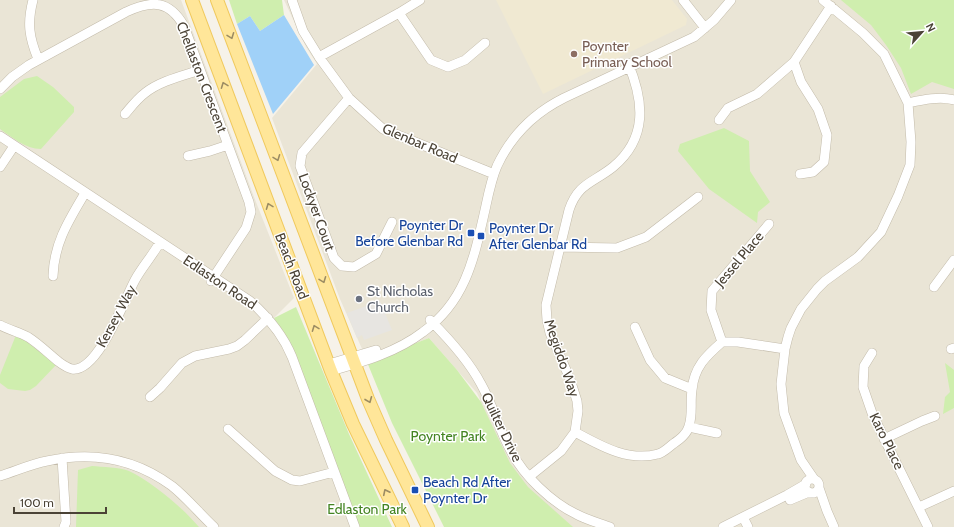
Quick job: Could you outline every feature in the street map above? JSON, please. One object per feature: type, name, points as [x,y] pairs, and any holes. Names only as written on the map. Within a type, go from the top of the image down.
[{"type":"main road","name":"Beach Road","points":[[192,0],[330,368],[353,424],[403,527]]},
{"type":"main road","name":"Beach Road","points":[[217,0],[368,399],[428,527]]},
{"type":"street","points":[[33,0],[29,32],[38,60]]},
{"type":"street","name":"Glenbar Road","points":[[292,0],[303,31],[319,57],[349,98],[383,130],[492,172]]},
{"type":"street","points":[[319,57],[420,0]]},
{"type":"street","points":[[683,0],[704,26]]},
{"type":"street","points":[[704,26],[724,0]]},
{"type":"street","points":[[330,368],[385,347],[429,324],[451,294],[465,268],[492,172],[506,140],[533,111],[551,99],[629,65],[704,26],[714,20],[731,0]]},
{"type":"street","points":[[823,0],[884,54],[908,102],[911,142],[910,165],[898,196],[881,232],[858,257],[825,281],[809,298],[791,328],[784,349],[781,384],[781,396],[784,413],[801,460],[801,464],[811,487],[822,508],[827,511],[834,527]]},
{"type":"street","name":"Chellaston Crescent","points":[[0,89],[12,77],[38,60],[141,3],[154,2],[167,7],[174,12],[184,26],[249,202],[251,212],[246,228],[212,279]]},
{"type":"street","points":[[719,120],[728,108],[757,94],[794,62],[831,6]]},
{"type":"street","points":[[399,13],[431,60],[448,67],[465,60],[485,43]]},
{"type":"street","points":[[794,62],[801,82],[818,109],[826,135],[824,162],[813,172],[800,174]]},
{"type":"street","name":"Megiddo Way","points":[[530,476],[561,451],[575,432],[578,411],[577,401],[570,379],[555,346],[547,320],[546,305],[572,199],[581,188],[613,167],[629,151],[636,136],[640,121],[639,99],[635,81],[629,65]]},
{"type":"street","points":[[124,114],[138,99],[152,88],[200,70]]},
{"type":"street","name":"Lockyer Court","points":[[349,98],[302,153],[300,166],[334,258],[342,266],[354,267],[376,254],[392,222]]},
{"type":"street","points":[[908,102],[949,98],[954,100]]},
{"type":"street","name":"Edlaston Road","points":[[0,136],[13,148],[212,279],[266,320],[287,358],[354,527]]},
{"type":"street","name":"Edlaston Road","points":[[0,143],[13,148]]},
{"type":"street","points":[[188,156],[202,154],[228,145]]},
{"type":"street","points":[[0,167],[13,148]]},
{"type":"street","points":[[53,276],[55,255],[60,240],[66,225],[83,195]]},
{"type":"street","points":[[561,247],[618,248],[646,237],[698,197]]},
{"type":"street","name":"Jessel Place","points":[[722,342],[711,310],[712,291],[769,224]]},
{"type":"street","name":"Kersey Way","points":[[0,325],[29,337],[71,369],[77,369],[84,366],[101,347],[110,333],[136,278],[159,244]]},
{"type":"street","points":[[934,287],[954,260]]},
{"type":"street","points":[[150,398],[182,363],[195,356],[237,346],[266,320]]},
{"type":"street","name":"Quilter Drive","points":[[429,324],[462,357],[481,384],[511,451],[519,465],[546,494],[567,510],[610,527]]},
{"type":"street","name":"Quilter Drive","points":[[429,324],[477,386],[503,445],[519,472],[535,491],[547,502],[569,517],[595,527]]},
{"type":"street","points":[[635,327],[650,360],[665,378],[692,389]]},
{"type":"street","points":[[575,432],[607,449],[634,456],[660,454],[681,438],[689,428],[692,414],[692,389],[700,364],[722,342],[738,342],[784,349]]},
{"type":"street","name":"Karo Place","points":[[872,353],[864,366],[863,387],[872,413],[884,439],[928,527]]},
{"type":"street","points":[[884,439],[936,416]]},
{"type":"street","points":[[689,428],[717,433]]},
{"type":"street","points":[[228,429],[275,471],[292,480],[300,481],[332,473]]},
{"type":"street","points":[[0,476],[36,463],[102,457],[126,462],[148,471],[181,494],[214,527]]},
{"type":"street","points":[[63,461],[66,522],[64,527]]},
{"type":"street","points":[[0,481],[63,461],[99,462],[128,468],[150,478],[170,492],[207,527]]},
{"type":"street","name":"Edlaston Road","points":[[332,473],[349,527]]},
{"type":"street","points":[[735,527],[788,495],[811,487]]},
{"type":"street","points":[[919,507],[954,491]]},
{"type":"street","points":[[723,527],[745,522]]},
{"type":"shaded area","points":[[0,0],[181,0],[254,197],[294,298],[273,319],[357,527],[0,527]]},
{"type":"shaded area","points":[[284,0],[954,0],[954,527],[525,527],[513,474],[477,393],[429,338],[412,345],[366,358],[340,299],[272,118],[317,64],[306,47]]},
{"type":"shaded area","name":"Poynter Primary School","points":[[496,0],[672,0],[687,19],[686,25],[543,94]]},
{"type":"shaded area","points":[[380,301],[392,330],[364,340],[362,335],[357,338],[347,313]]},
{"type":"green space","points":[[229,0],[282,0],[284,15],[260,31],[250,16],[237,24]]},
{"type":"green space","points":[[841,0],[954,0],[954,89],[932,82],[911,94],[901,68],[886,45],[871,25]]},
{"type":"green space","points":[[37,76],[53,87],[74,107],[74,112],[41,149],[24,145],[0,129],[0,97],[24,79]]},
{"type":"green space","points":[[724,128],[749,141],[750,171],[770,202],[758,212],[757,223],[709,189],[678,151],[680,144]]},
{"type":"green space","name":"Edlaston Park","points":[[296,307],[349,434],[392,527],[357,527],[292,349],[274,318]]},
{"type":"green space","points":[[16,335],[25,340],[56,365],[36,386],[30,390],[25,391],[8,389],[0,383],[0,375]]},
{"type":"green space","name":"Poynter Park","points":[[429,338],[457,370],[481,402],[510,463],[528,487],[573,527],[444,527],[392,423],[367,362]]},
{"type":"green space","points":[[945,363],[954,370],[954,408],[943,414],[945,397],[950,392]]},
{"type":"green space","points":[[92,466],[121,469],[138,476],[184,511],[199,527],[76,527],[78,470]]},
{"type":"water","points":[[284,15],[314,65],[273,114],[237,24],[250,16],[260,31]]},
{"type":"place","name":"Poynter Primary School","points":[[574,54]]},
{"type":"place","name":"Poynter Dr Before Glenbar Rd","points":[[471,233]]},
{"type":"place","name":"Poynter Dr After Glenbar Rd","points":[[481,236]]},
{"type":"place","name":"St Nicholas Church","points":[[359,299]]},
{"type":"place","name":"Beach Rd After Poynter Dr","points":[[415,490]]}]
